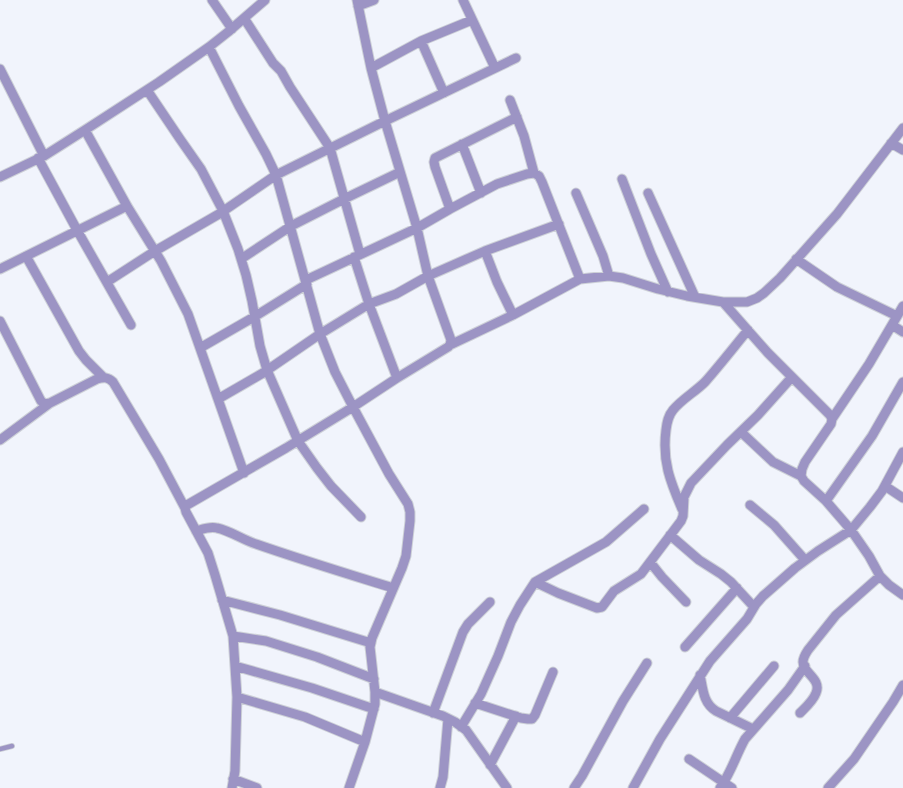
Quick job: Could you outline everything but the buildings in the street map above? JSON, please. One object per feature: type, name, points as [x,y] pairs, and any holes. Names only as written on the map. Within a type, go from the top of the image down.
[{"type":"street","points":[[212,0],[232,29]]},
{"type":"street","points":[[0,177],[41,157],[86,130],[147,90],[209,47],[265,0]]},
{"type":"street","points":[[374,0],[358,3],[371,68],[417,228],[428,276],[451,340],[450,345]]},
{"type":"street","points":[[463,0],[495,68]]},
{"type":"street","points":[[244,18],[281,71],[330,148],[344,199],[369,304],[397,378]]},
{"type":"street","points":[[371,68],[421,41],[472,20]]},
{"type":"street","points":[[421,41],[444,93]]},
{"type":"street","points":[[209,47],[276,175],[320,334],[335,372],[389,474],[408,504],[410,512],[406,556],[372,638],[370,647],[375,704],[365,742],[350,788]]},
{"type":"street","points":[[107,282],[155,251],[223,211],[276,175],[516,58]]},
{"type":"street","points":[[0,69],[41,157],[78,230],[131,325]]},
{"type":"street","points":[[147,90],[201,169],[223,211],[246,275],[260,346],[268,370],[298,441],[331,486],[361,518]]},
{"type":"street","points":[[510,100],[524,136],[534,174]]},
{"type":"street","points":[[450,209],[434,162],[435,158],[517,117]]},
{"type":"street","points":[[185,508],[298,441],[450,345],[513,315],[580,279],[609,276],[623,278],[668,292],[723,302],[747,302],[757,298],[780,278],[837,214],[903,128]]},
{"type":"street","points":[[86,130],[127,206],[155,251],[188,314],[244,473]]},
{"type":"street","points":[[891,143],[903,150]]},
{"type":"street","points":[[462,144],[481,193]]},
{"type":"street","points":[[241,259],[291,226],[400,172]]},
{"type":"street","points":[[200,348],[254,317],[306,282],[417,228],[498,184],[527,174],[539,176],[580,279]]},
{"type":"street","points":[[622,179],[651,254],[668,292]]},
{"type":"street","points":[[576,193],[603,256],[609,276]]},
{"type":"street","points":[[648,193],[695,297]]},
{"type":"street","points":[[0,269],[127,206]]},
{"type":"street","points":[[218,399],[268,370],[320,334],[369,304],[396,294],[428,276],[485,251],[559,224]]},
{"type":"street","points":[[485,251],[497,282],[513,315]]},
{"type":"street","points":[[26,256],[86,360],[103,377],[114,382],[159,459],[208,553],[233,636],[237,696],[235,771],[233,783],[257,788]]},
{"type":"street","points":[[796,259],[837,287],[897,316]]},
{"type":"street","points":[[723,302],[768,353],[830,415],[832,420]]},
{"type":"street","points":[[903,306],[869,364],[805,462],[801,476],[804,482],[826,502],[851,530],[869,556],[880,576],[889,585],[903,595]]},
{"type":"street","points":[[0,321],[41,401],[45,404],[50,403]]},
{"type":"street","points":[[892,325],[903,332]]},
{"type":"street","points":[[683,511],[669,477],[664,444],[667,420],[673,409],[704,382],[748,330]]},
{"type":"street","points":[[0,440],[50,403],[103,377]]},
{"type":"street","points":[[535,582],[558,593],[600,608],[614,591],[641,574],[681,521],[684,497],[691,483],[758,415],[792,377]]},
{"type":"street","points":[[826,502],[872,436],[903,382]]},
{"type":"street","points":[[741,432],[773,462],[801,476]]},
{"type":"street","points":[[633,788],[660,739],[710,661],[747,619],[763,596],[805,560],[851,530],[885,486],[903,452]]},
{"type":"street","points":[[885,486],[903,498]]},
{"type":"street","points":[[750,505],[774,525],[805,560]]},
{"type":"street","points":[[461,727],[481,694],[511,622],[535,582],[606,542],[644,509]]},
{"type":"street","points":[[196,531],[209,527],[224,529],[253,543],[393,588]]},
{"type":"street","points":[[670,535],[699,560],[721,574],[737,588],[754,607]]},
{"type":"street","points":[[650,562],[686,602]]},
{"type":"street","points":[[800,713],[813,699],[817,692],[818,686],[803,662],[808,650],[836,615],[880,576]]},
{"type":"street","points":[[685,647],[737,588]]},
{"type":"street","points":[[222,600],[280,615],[371,643]]},
{"type":"street","points":[[433,713],[463,632],[468,624],[490,602]]},
{"type":"street","points":[[233,636],[266,640],[317,657],[374,679]]},
{"type":"street","points":[[574,788],[647,663]]},
{"type":"street","points":[[235,666],[312,688],[374,710]]},
{"type":"street","points":[[730,718],[774,666]]},
{"type":"street","points":[[689,759],[726,786],[740,748],[745,739],[788,690],[805,666]]},
{"type":"street","points":[[475,703],[516,716],[532,719],[553,672]]},
{"type":"street","points":[[700,675],[705,697],[710,707],[753,729]]},
{"type":"street","points":[[828,788],[854,759],[903,685]]},
{"type":"street","points":[[375,692],[448,719],[466,730],[506,788]]},
{"type":"street","points":[[237,696],[305,717],[365,742]]},
{"type":"street","points":[[490,765],[516,716]]},
{"type":"street","points":[[440,788],[443,777],[448,719]]},
{"type":"street","points":[[836,788],[839,776]]},
{"type":"lane","points":[[0,749],[12,746]]}]
